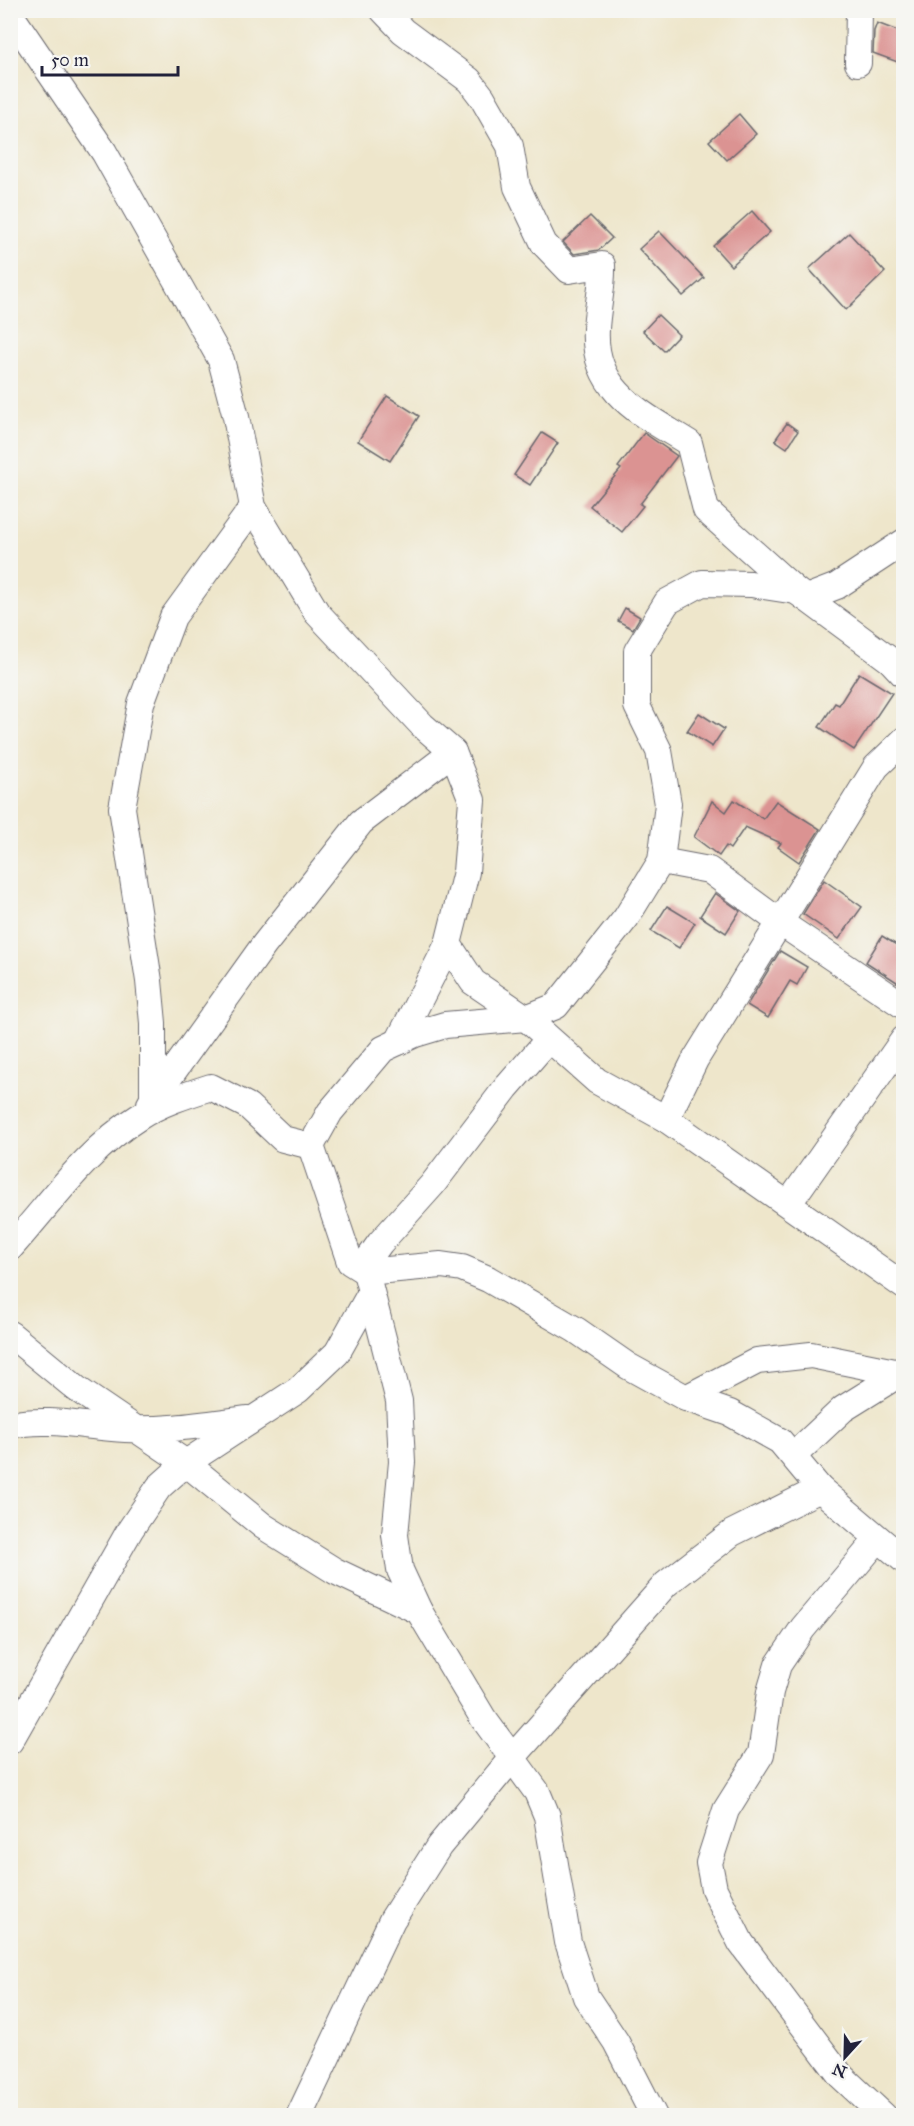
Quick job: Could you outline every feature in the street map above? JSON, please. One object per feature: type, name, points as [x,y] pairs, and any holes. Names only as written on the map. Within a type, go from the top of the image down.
[{"type":"street","points":[[383,10],[403,31],[469,80],[482,97],[510,146],[517,187],[544,244],[569,270],[602,265],[595,330],[598,358],[607,380],[625,403],[689,443],[706,510],[801,595],[890,660],[903,675]]},
{"type":"street","points":[[858,63],[859,10]]},
{"type":"street","points":[[10,14],[104,152],[221,360],[236,417],[253,507],[317,613],[422,725],[453,752],[472,800],[466,872],[448,944],[398,1042]]},
{"type":"street","points":[[146,1109],[153,1023],[149,981],[122,808],[141,703],[173,617],[253,507]]},
{"type":"street","points":[[368,1283],[350,1262],[311,1146],[330,1112],[383,1049],[415,1034],[445,1025],[526,1018],[556,1006],[626,918],[661,861],[668,804],[659,751],[637,706],[637,651],[667,602],[702,583],[751,584],[801,595],[837,586],[903,542]]},
{"type":"street","points":[[666,1119],[695,1060],[876,767],[903,740]]},
{"type":"street","points":[[10,1248],[87,1159],[146,1109],[264,945],[361,822],[453,752]]},
{"type":"street","points":[[661,861],[709,870],[781,923],[903,1006]]},
{"type":"street","points":[[448,944],[473,982],[526,1018],[548,1040],[597,1081],[666,1119],[901,1279]]},
{"type":"street","points":[[153,1023],[185,1055],[211,1087],[248,1107],[283,1139],[311,1146]]},
{"type":"street","points":[[789,1203],[903,1039]]},
{"type":"street","points":[[548,1040],[506,1088],[432,1185],[370,1257],[368,1283],[399,1401],[402,1462],[394,1535],[400,1570],[419,1611],[483,1718],[537,1792],[547,1816],[568,1942],[586,1997],[616,2042],[654,2115]]},
{"type":"street","points":[[146,1109],[211,1087]]},
{"type":"street","points":[[368,1283],[441,1265],[462,1268],[488,1279],[576,1329],[627,1366],[686,1398],[730,1413],[780,1441],[820,1488],[903,1560]]},
{"type":"street","points":[[10,1741],[145,1506],[159,1487],[186,1463],[298,1390],[337,1353],[368,1283]]},
{"type":"street","points":[[10,1334],[77,1389],[186,1463],[263,1527],[335,1571],[419,1611]]},
{"type":"street","points":[[686,1398],[757,1361],[811,1355],[902,1372]]},
{"type":"street","points":[[794,1455],[843,1410],[902,1372]]},
{"type":"street","points":[[10,1425],[54,1421],[134,1429],[166,1429],[254,1418]]},
{"type":"street","points":[[299,2115],[392,1920],[439,1846],[512,1758],[666,1584],[732,1533],[820,1488]]},
{"type":"street","points":[[878,1539],[803,1628],[778,1665],[770,1692],[761,1754],[726,1810],[709,1863],[714,1889],[741,1943],[841,2076],[884,2115]]},
{"type":"building","points":[[877,23],[903,33],[903,64],[873,53],[874,31]]},
{"type":"building","points":[[739,114],[756,134],[727,160],[709,141]]},
{"type":"building","points":[[752,211],[770,232],[731,266],[713,246]]},
{"type":"building","points":[[590,216],[612,238],[599,250],[574,254],[563,242]]},
{"type":"building","points":[[659,231],[704,278],[683,296],[639,249]]},
{"type":"building","points":[[849,233],[885,272],[846,310],[809,269]]},
{"type":"building","points":[[658,315],[679,335],[664,351],[643,331]]},
{"type":"building","points":[[387,396],[419,416],[390,461],[358,441]]},
{"type":"building","points":[[787,423],[798,431],[787,448],[775,440]]},
{"type":"building","points":[[542,433],[558,443],[530,485],[514,475]]},
{"type":"building","points":[[644,433],[677,456],[640,504],[643,506],[622,532],[590,506],[621,469],[618,467]]},
{"type":"building","points":[[625,608],[640,617],[633,629],[618,621]]},
{"type":"building","points":[[859,673],[892,693],[854,750],[819,727],[835,703],[839,705]]},
{"type":"building","points":[[699,713],[724,729],[712,747],[687,731]]},
{"type":"building","points":[[734,800],[763,819],[776,801],[820,829],[799,862],[778,847],[781,843],[745,827],[730,849],[726,846],[719,856],[694,837],[712,801],[726,812]]},
{"type":"building","points":[[824,880],[862,907],[839,939],[803,914]]},
{"type":"building","points":[[715,893],[740,911],[726,933],[700,916]]},
{"type":"building","points":[[667,906],[695,923],[679,948],[651,931]]},
{"type":"building","points":[[882,936],[903,949],[903,986],[866,962]]},
{"type":"building","points":[[780,951],[807,967],[797,985],[790,981],[768,1018],[747,1005]]}]
